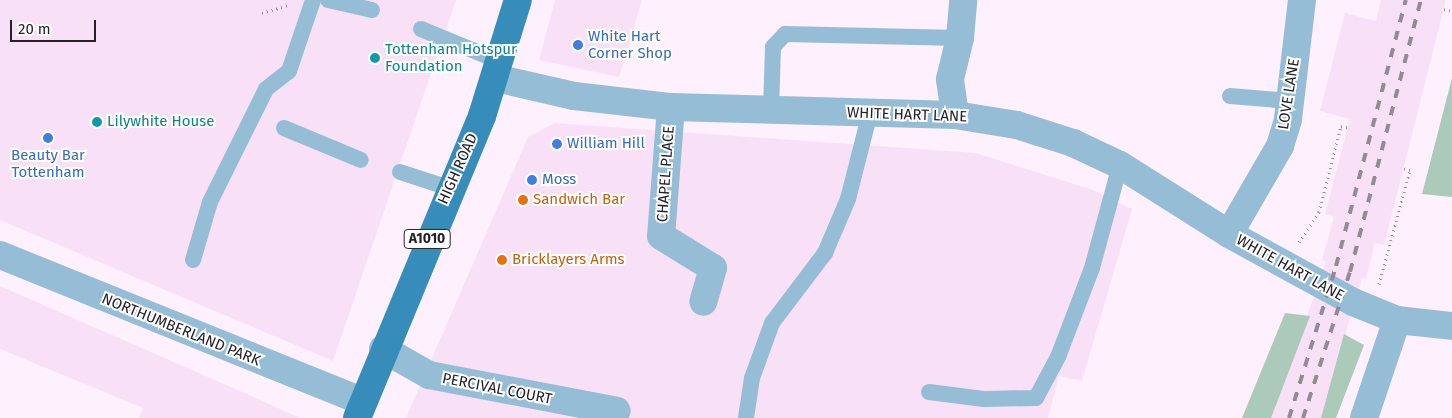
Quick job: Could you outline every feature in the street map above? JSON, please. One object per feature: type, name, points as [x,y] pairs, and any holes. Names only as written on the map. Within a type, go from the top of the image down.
[{"type":"main road","name":"HIGH ROAD","points":[[360,410],[383,349],[498,70],[518,0]]},
{"type":"street","points":[[955,115],[950,79],[960,38],[963,0]]},
{"type":"street","name":"LOVE LANE","points":[[1229,234],[1280,146],[1290,101],[1302,0]]},
{"type":"street","name":"WHITE HART LANE","points":[[498,70],[574,96],[671,107],[955,115],[1050,135],[1120,165],[1229,234],[1316,284],[1397,320],[1452,326]]},
{"type":"street","name":"CHAPEL PLACE","points":[[671,107],[662,236],[713,268],[703,302]]},
{"type":"street","name":"NORTHUMBERLAND PARK","points":[[0,255],[360,410]]},
{"type":"street","points":[[1364,418],[1397,320]]},
{"type":"street","name":"PERCIVAL COURT","points":[[383,349],[429,375],[617,411]]},
{"type":"lane","points":[[193,260],[210,202],[266,89],[289,71],[313,0]]},
{"type":"lane","points":[[328,0],[372,10]]},
{"type":"lane","points":[[421,29],[498,70]]},
{"type":"lane","points":[[771,111],[773,47],[785,34],[960,38]]},
{"type":"lane","points":[[1230,96],[1290,101]]},
{"type":"lane","points":[[746,418],[752,378],[772,323],[824,253],[848,198],[870,113]]},
{"type":"lane","points":[[284,128],[361,160]]},
{"type":"lane","points":[[929,392],[984,399],[1036,398],[1058,357],[1092,268],[1120,165]]},
{"type":"lane","points":[[400,172],[450,188]]},
{"type":"path","points":[[262,13],[295,3]]},
{"type":"path","points":[[1444,9],[1452,11]]},
{"type":"path","points":[[1295,248],[1320,206],[1341,126],[1348,127]]},
{"type":"path","points":[[1377,291],[1410,170],[1403,168]]},
{"type":"shaded area","points":[[0,0],[456,0],[333,361],[0,220]]},
{"type":"shaded area","points":[[555,0],[642,0],[619,77],[539,60]]},
{"type":"shaded area","points":[[1381,0],[1446,0],[1384,245],[1375,243],[1366,279],[1362,278],[1321,418],[1271,418],[1326,262],[1322,260],[1334,217],[1325,214],[1350,119],[1320,111],[1345,13],[1376,21]]},
{"type":"shaded area","points":[[554,123],[976,153],[1093,190],[1132,209],[1082,381],[1059,376],[1048,418],[406,418],[528,137]]},
{"type":"shaded area","points":[[0,286],[300,418],[139,418],[143,408],[0,349]]},
{"type":"green space","points":[[1452,78],[1452,197],[1422,194]]},
{"type":"green space","points":[[1285,313],[1310,316],[1271,418],[1242,418]]},
{"type":"green space","points":[[1344,334],[1364,345],[1336,418],[1321,418]]},
{"type":"railway","points":[[1289,418],[1336,266],[1406,0]]},
{"type":"railway","points":[[1303,418],[1350,272],[1421,0]]},
{"type":"place","name":"White Hart Corner Shop","points":[[578,45]]},
{"type":"place","name":"Tottenham Hotspur Foundation","points":[[375,58]]},
{"type":"place","name":"Lilywhite House","points":[[97,122]]},
{"type":"place","name":"Beauty Bar Tottenham","points":[[48,138]]},
{"type":"place","name":"William Hill","points":[[557,144]]},
{"type":"place","name":"Moss","points":[[532,180]]},
{"type":"place","name":"Sandwich Bar","points":[[523,200]]},
{"type":"place","name":"Bricklayers Arms","points":[[502,260]]}]
